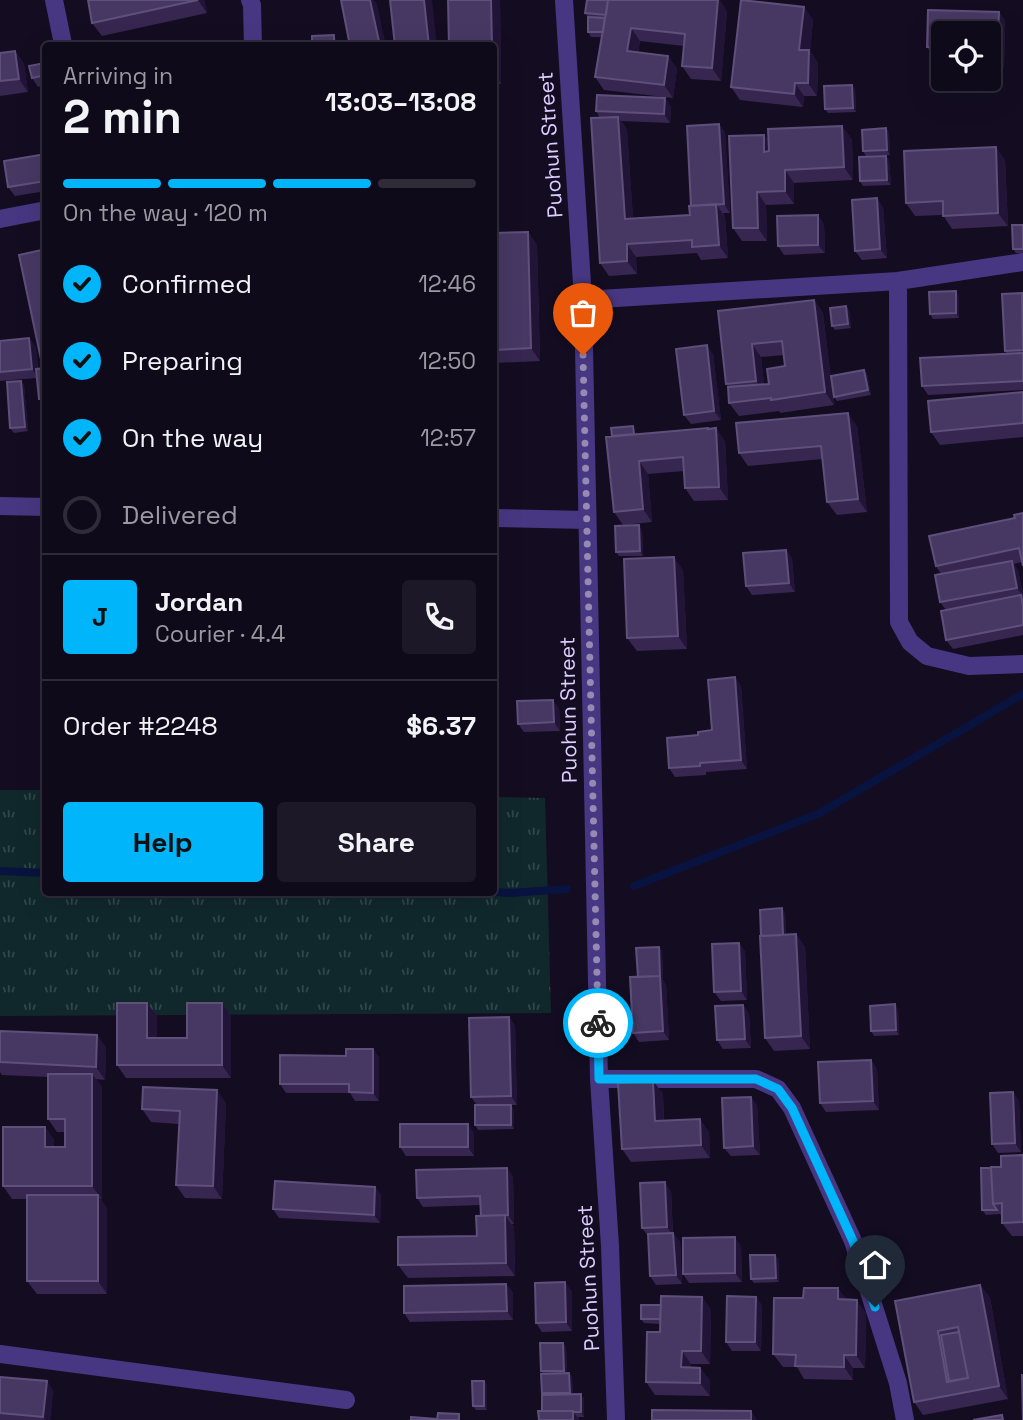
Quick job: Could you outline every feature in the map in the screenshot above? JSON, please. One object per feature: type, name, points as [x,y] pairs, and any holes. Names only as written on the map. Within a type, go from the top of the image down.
[{"type":"street","points":[[54,0],[63,42]]},
{"type":"street","points":[[250,0],[253,42]]},
{"type":"street","name":"Puohun Street","points":[[564,0],[583,300],[599,1079],[610,1246],[616,1420]]},
{"type":"street","points":[[0,219],[42,212]]},
{"type":"street","points":[[583,300],[898,281],[1023,262]]},
{"type":"street","points":[[898,281],[899,622],[910,642],[927,656],[969,666],[1023,664]]},
{"type":"street","points":[[0,506],[42,507]]},
{"type":"street","points":[[497,518],[586,520]]},
{"type":"street","points":[[599,1079],[756,1079],[778,1089],[792,1108],[853,1241],[898,1383],[905,1420]]},
{"type":"street","points":[[0,1354],[346,1400]]},
{"type":"green space","points":[[0,790],[42,790],[42,896],[497,896],[497,797],[545,798],[551,1013],[0,1016]]},
{"type":"building","points":[[88,0],[198,0],[92,23]]},
{"type":"building","points":[[341,0],[370,0],[379,42],[349,42]]},
{"type":"building","points":[[390,0],[424,0],[429,42],[395,42]]},
{"type":"building","points":[[448,0],[491,0],[492,42],[449,42]]},
{"type":"building","points":[[587,0],[608,0],[606,15],[585,13]]},
{"type":"building","points":[[608,0],[718,0],[712,68],[682,66],[685,34],[631,28],[627,51],[668,56],[664,85],[595,77]]},
{"type":"building","points":[[741,0],[804,7],[799,50],[809,50],[808,83],[795,83],[794,94],[731,87]]},
{"type":"building","points":[[928,10],[999,12],[999,21],[931,21],[931,47],[927,47]]},
{"type":"building","points":[[588,17],[605,18],[603,32],[588,32]]},
{"type":"building","points":[[334,35],[334,42],[312,42],[312,36]]},
{"type":"building","points":[[15,51],[19,79],[0,81],[0,53]]},
{"type":"building","points":[[42,64],[42,76],[32,78],[29,66]]},
{"type":"building","points":[[852,85],[853,108],[825,109],[824,86]]},
{"type":"building","points":[[597,95],[665,98],[664,114],[596,111]]},
{"type":"building","points":[[618,117],[625,219],[690,215],[689,206],[716,204],[719,245],[692,247],[692,240],[627,244],[627,261],[600,263],[591,118]]},
{"type":"building","points":[[719,124],[724,204],[691,206],[687,126]]},
{"type":"building","points":[[842,126],[844,167],[785,170],[785,191],[757,192],[758,228],[733,228],[729,136],[764,135],[764,152],[769,151],[768,129]]},
{"type":"building","points":[[886,128],[887,150],[863,151],[862,130]]},
{"type":"building","points":[[996,147],[998,213],[943,216],[943,201],[906,203],[904,151]]},
{"type":"building","points":[[42,155],[42,182],[8,187],[4,161]]},
{"type":"building","points":[[886,156],[887,180],[860,181],[859,157]]},
{"type":"building","points":[[877,198],[880,249],[855,251],[852,200]]},
{"type":"building","points":[[818,215],[818,245],[778,246],[777,216]]},
{"type":"building","points":[[1012,225],[1023,225],[1023,249],[1013,249]]},
{"type":"building","points":[[528,232],[531,348],[497,350],[497,233]]},
{"type":"building","points":[[42,250],[42,364],[19,255]]},
{"type":"building","points":[[956,291],[956,313],[930,314],[929,292]]},
{"type":"building","points":[[1022,293],[1023,350],[1005,351],[1002,294]]},
{"type":"building","points":[[814,300],[825,392],[729,403],[728,387],[769,384],[767,369],[785,366],[782,341],[752,344],[756,381],[726,384],[718,311]]},
{"type":"building","points":[[846,306],[848,324],[832,326],[830,308]]},
{"type":"building","points":[[29,338],[32,369],[0,372],[0,341]]},
{"type":"building","points":[[707,345],[714,411],[684,415],[676,349]]},
{"type":"building","points":[[1023,353],[1023,381],[922,386],[920,358]]},
{"type":"building","points":[[42,368],[42,399],[39,399],[36,369]]},
{"type":"building","points":[[864,370],[868,390],[834,397],[831,376]]},
{"type":"building","points":[[21,381],[25,427],[10,428],[7,382]]},
{"type":"building","points":[[1023,392],[1023,423],[931,432],[928,401]]},
{"type":"building","points":[[848,413],[858,499],[827,502],[821,446],[739,453],[736,423]]},
{"type":"building","points":[[633,426],[634,434],[612,436],[611,428]]},
{"type":"building","points":[[716,428],[719,487],[685,488],[683,457],[639,461],[643,509],[614,512],[606,437]]},
{"type":"building","points":[[1023,513],[1023,566],[1019,548],[936,566],[929,536],[1015,518],[1014,515]]},
{"type":"building","points":[[639,525],[640,551],[616,552],[615,526]]},
{"type":"building","points":[[786,550],[789,583],[746,586],[743,553]]},
{"type":"building","points":[[674,557],[678,636],[627,638],[624,559]]},
{"type":"building","points":[[1012,561],[1017,588],[940,602],[935,575]]},
{"type":"building","points":[[1021,595],[1023,625],[946,640],[941,611]]},
{"type":"building","points":[[735,677],[741,760],[669,768],[667,738],[698,735],[698,732],[712,730],[708,680]]},
{"type":"building","points":[[553,700],[554,722],[518,724],[517,701]]},
{"type":"building","points":[[782,908],[783,935],[761,936],[760,910]]},
{"type":"building","points":[[796,934],[801,1036],[765,1038],[760,936]]},
{"type":"building","points":[[739,943],[741,991],[714,992],[712,944]]},
{"type":"building","points":[[659,947],[660,976],[638,977],[636,948]]},
{"type":"building","points":[[660,976],[663,1031],[633,1033],[630,977]]},
{"type":"building","points":[[117,1003],[147,1003],[147,1038],[187,1038],[187,1003],[222,1003],[222,1065],[117,1065]]},
{"type":"building","points":[[895,1004],[896,1030],[871,1031],[870,1006]]},
{"type":"building","points":[[743,1005],[745,1039],[717,1040],[715,1006]]},
{"type":"building","points":[[509,1017],[511,1096],[471,1097],[469,1018]]},
{"type":"building","points":[[0,1031],[97,1035],[96,1067],[0,1062]]},
{"type":"building","points":[[346,1049],[373,1049],[373,1093],[349,1092],[349,1084],[280,1084],[280,1055],[346,1056]]},
{"type":"building","points":[[871,1060],[873,1101],[820,1103],[818,1062]]},
{"type":"building","points":[[48,1074],[92,1074],[92,1186],[3,1186],[3,1127],[45,1127],[45,1147],[65,1147],[65,1119],[48,1119]]},
{"type":"building","points":[[653,1081],[655,1121],[700,1119],[701,1145],[622,1149],[618,1083]]},
{"type":"building","points":[[143,1087],[217,1090],[213,1186],[176,1185],[180,1111],[142,1109]]},
{"type":"building","points":[[1013,1092],[1015,1143],[992,1144],[990,1093]]},
{"type":"building","points":[[751,1097],[753,1146],[724,1148],[722,1098]]},
{"type":"building","points":[[475,1105],[511,1105],[511,1125],[475,1125]]},
{"type":"building","points":[[400,1124],[468,1124],[468,1147],[400,1147]]},
{"type":"building","points":[[1023,1155],[1023,1222],[1002,1223],[1002,1203],[993,1204],[991,1167],[1001,1167],[1001,1156]]},
{"type":"building","points":[[507,1168],[508,1215],[481,1216],[480,1196],[417,1198],[416,1170]]},
{"type":"building","points":[[981,1168],[991,1168],[993,1204],[997,1210],[982,1210]]},
{"type":"building","points":[[275,1181],[375,1187],[374,1215],[273,1209]]},
{"type":"building","points":[[665,1182],[667,1227],[642,1228],[640,1183]]},
{"type":"building","points":[[27,1195],[98,1195],[98,1281],[27,1281]]},
{"type":"building","points":[[505,1215],[506,1263],[398,1265],[398,1237],[477,1236],[476,1216]]},
{"type":"building","points":[[673,1233],[676,1275],[650,1276],[648,1234]]},
{"type":"building","points":[[735,1237],[735,1273],[683,1274],[683,1238]]},
{"type":"building","points":[[750,1255],[775,1255],[776,1278],[751,1279]]},
{"type":"building","points":[[565,1282],[566,1322],[536,1323],[535,1283]]},
{"type":"building","points":[[506,1284],[507,1311],[404,1313],[404,1286]]},
{"type":"building","points":[[980,1285],[999,1386],[914,1402],[895,1301]],"holes":[[[958,1327],[968,1378],[947,1382],[938,1331]]]},
{"type":"building","points":[[804,1288],[838,1288],[838,1299],[857,1300],[856,1355],[844,1355],[844,1367],[795,1366],[796,1355],[773,1354],[774,1298],[803,1298]]},
{"type":"building","points":[[661,1296],[702,1297],[701,1351],[682,1351],[681,1367],[700,1368],[700,1383],[646,1382],[647,1332],[660,1332]]},
{"type":"building","points":[[727,1296],[756,1297],[755,1342],[726,1342]]},
{"type":"building","points":[[641,1305],[661,1305],[660,1319],[641,1319]]},
{"type":"building","points":[[959,1332],[968,1378],[949,1381],[941,1335]]},
{"type":"building","points":[[540,1343],[563,1343],[564,1371],[541,1371]]},
{"type":"building","points":[[569,1373],[570,1393],[542,1393],[541,1374]]},
{"type":"building","points":[[0,1377],[47,1381],[43,1417],[0,1413]]},
{"type":"building","points":[[472,1381],[484,1381],[484,1406],[473,1406]]},
{"type":"building","points":[[581,1394],[581,1412],[542,1411],[542,1395]]},
{"type":"building","points":[[652,1410],[751,1411],[751,1420],[652,1420]]},
{"type":"building","points":[[538,1411],[573,1411],[573,1420],[539,1420]]},
{"type":"building","points":[[438,1413],[459,1414],[459,1420],[437,1420]]},
{"type":"building","points":[[1002,1415],[1003,1420],[973,1420]]},
{"type":"building","points":[[411,1417],[436,1419],[436,1420],[411,1420]]},
{"type":"waterway","points":[[634,886],[818,814],[1023,694]]},
{"type":"waterway","points":[[0,871],[42,873]]},
{"type":"waterway","points":[[497,892],[567,889]]},
{"type":"way so far","points":[[583,355],[598,1023]]},
{"type":"route","points":[[598,1023],[599,1079],[756,1079],[778,1089],[792,1108],[853,1241],[875,1307]]}]
